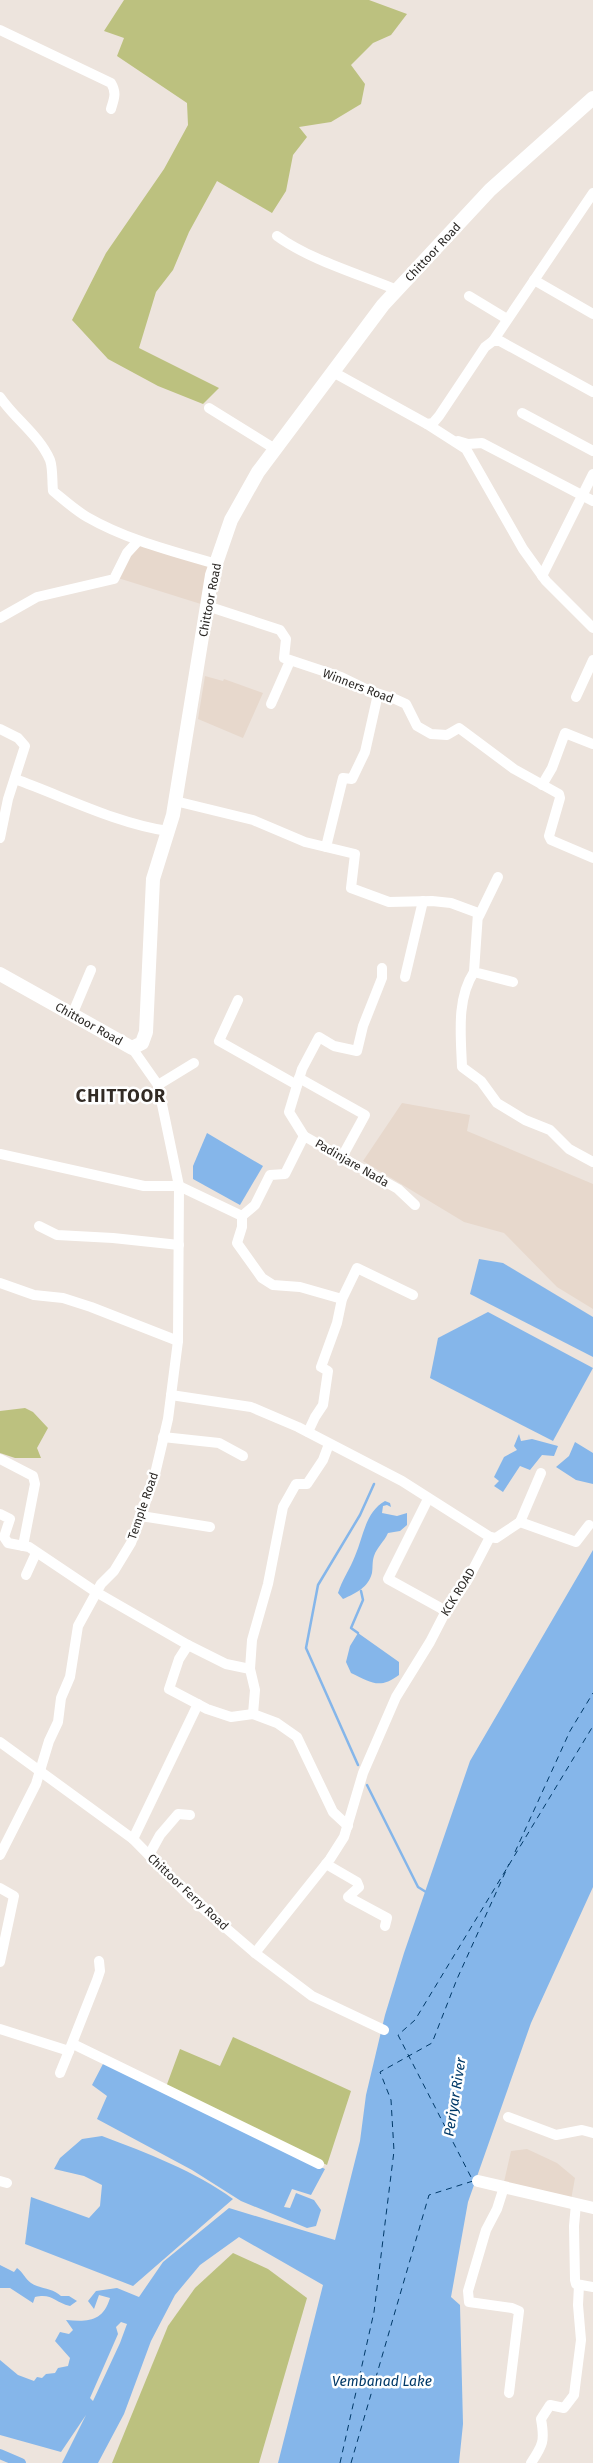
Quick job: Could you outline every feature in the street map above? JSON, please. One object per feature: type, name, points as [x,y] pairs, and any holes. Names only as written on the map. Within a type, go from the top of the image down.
[{"type":"main road","name":"Chittoor Road","points":[[0,974],[132,1048],[142,1043],[146,1032],[153,879],[168,831],[175,800],[207,606],[216,564],[231,520],[258,472],[397,290],[490,190],[593,98]]},
{"type":"street","points":[[0,30],[111,83],[115,90],[111,109]]},
{"type":"street","points":[[493,342],[593,193]]},
{"type":"street","points":[[277,236],[287,244],[397,290]]},
{"type":"street","points":[[534,280],[593,314]]},
{"type":"street","points":[[468,296],[507,319]]},
{"type":"street","points":[[427,424],[434,423],[485,347],[493,342],[500,341],[593,392]]},
{"type":"street","points":[[333,372],[455,440],[466,449],[523,549],[542,576],[593,628]]},
{"type":"street","points":[[0,397],[9,410],[22,422],[40,444],[50,461],[53,491],[85,516],[138,541],[216,564]]},
{"type":"street","points":[[209,408],[275,449]]},
{"type":"street","points":[[522,414],[593,451]]},
{"type":"street","points":[[455,440],[468,444],[482,443],[593,501]]},
{"type":"street","points":[[542,576],[593,474]]},
{"type":"street","points":[[0,618],[37,597],[114,579],[127,553],[138,541]]},
{"type":"street","points":[[207,606],[280,630],[286,639],[284,658],[290,661],[271,704]]},
{"type":"street","points":[[576,697],[593,660]]},
{"type":"street","name":"Winners Road","points":[[290,661],[341,677],[378,694],[406,704],[417,726],[431,734],[446,735],[459,728],[514,769],[556,792],[560,798],[548,833],[551,840],[593,858]]},
{"type":"street","points":[[326,847],[344,778],[352,779],[365,752],[378,694]]},
{"type":"street","points":[[0,729],[18,738],[25,746],[8,799],[0,838]]},
{"type":"street","points":[[542,785],[552,768],[565,733],[593,744]]},
{"type":"street","points":[[15,779],[119,819],[149,828],[168,831]]},
{"type":"street","points":[[175,800],[253,820],[305,842],[355,854],[351,888],[354,890],[389,902],[423,901],[451,903],[475,912],[479,916]]},
{"type":"street","points":[[498,877],[479,916],[474,972],[466,984],[463,1006],[462,1067],[481,1080],[497,1103],[525,1120],[550,1130],[569,1149],[593,1162]]},
{"type":"street","points":[[405,977],[423,901]]},
{"type":"street","points":[[304,1136],[290,1112],[298,1082],[319,1037],[334,1046],[357,1051],[363,1026],[382,978],[382,968]]},
{"type":"street","points":[[72,1015],[91,970]]},
{"type":"street","points":[[474,972],[514,982]]},
{"type":"street","points":[[238,1000],[219,1041],[365,1115],[342,1158]]},
{"type":"street","points":[[132,1048],[158,1084],[194,1063]]},
{"type":"street","name":"Temple Road","points":[[0,1855],[36,1784],[49,1741],[58,1722],[61,1698],[70,1677],[78,1626],[96,1592],[114,1571],[127,1550],[141,1516],[155,1474],[168,1419],[178,1341],[179,1186],[158,1084]]},
{"type":"street","name":"Padinjare Nada","points":[[242,1216],[255,1205],[270,1176],[285,1174],[304,1136],[398,1189],[415,1204]]},
{"type":"street","points":[[0,1154],[144,1186],[179,1186],[242,1216],[242,1227],[237,1243],[262,1278],[273,1285],[300,1287],[342,1299]]},
{"type":"street","points":[[39,1226],[57,1235],[113,1238],[178,1245]]},
{"type":"street","points":[[308,1432],[323,1405],[328,1371],[321,1367],[335,1330],[342,1299],[357,1268],[413,1295]]},
{"type":"street","points":[[0,1283],[34,1295],[63,1298],[91,1306],[178,1341]]},
{"type":"street","points":[[171,1395],[251,1407],[308,1432],[402,1481],[490,1537],[496,1538],[520,1522],[541,1473]]},
{"type":"street","points":[[163,1437],[219,1443],[243,1456]]},
{"type":"street","points":[[253,1714],[255,1690],[250,1670],[252,1640],[268,1584],[283,1507],[296,1484],[307,1484],[323,1460],[329,1444]]},
{"type":"street","points":[[0,1459],[33,1476],[35,1484],[34,1496],[23,1546]]},
{"type":"street","points":[[428,1498],[388,1579],[446,1611]]},
{"type":"street","points":[[0,1514],[10,1519],[4,1537],[8,1543],[23,1546],[36,1553],[96,1592],[188,1645],[226,1664],[250,1670]]},
{"type":"street","points":[[141,1516],[210,1527]]},
{"type":"street","points":[[520,1522],[576,1542],[589,1525]]},
{"type":"street","name":"KCK ROAD","points":[[255,1953],[326,1864],[344,1836],[362,1776],[396,1697],[430,1642],[446,1611],[467,1581],[490,1537]]},
{"type":"street","points":[[26,1575],[36,1553]]},
{"type":"street","points":[[188,1645],[179,1659],[169,1689],[198,1704],[231,1717],[253,1714],[277,1723],[297,1738],[333,1812],[348,1826]]},
{"type":"street","points":[[133,1839],[198,1704]]},
{"type":"street","name":"Chittoor Ferry Road","points":[[0,1742],[133,1839],[191,1898],[255,1953],[312,1996],[384,2030]]},
{"type":"street","points":[[148,1855],[160,1835],[178,1814],[190,1815]]},
{"type":"street","points":[[326,1864],[356,1882],[359,1887],[348,1897],[387,1918],[384,1926]]},
{"type":"street","points":[[0,1888],[14,1896],[0,1962]]},
{"type":"street","points":[[60,2073],[97,1980],[100,1971],[99,1961]]},
{"type":"street","points":[[0,2029],[71,2048],[319,2164]]},
{"type":"street","points":[[508,2117],[556,2135],[582,2130],[593,2133]]},
{"type":"street","points":[[478,2180],[593,2208]]},
{"type":"street","points":[[504,2187],[497,2209],[486,2230],[468,2291],[469,2302],[512,2308],[519,2312],[509,2393]]},
{"type":"street","points":[[576,2204],[574,2226],[575,2280],[576,2284],[593,2287]]},
{"type":"street","points":[[531,2463],[540,2451],[544,2438],[541,2419],[545,2412],[550,2405],[564,2408],[574,2395],[581,2340],[578,2305],[579,2285]]},
{"type":"shaded area","points":[[139,544],[209,566],[204,605],[118,578],[127,557]]},
{"type":"shaded area","points":[[205,676],[223,681],[224,679],[263,693],[243,738],[198,719]]},
{"type":"shaded area","points":[[402,1103],[470,1115],[467,1131],[593,1184],[593,1309],[557,1287],[504,1233],[464,1222],[363,1161]]},
{"type":"shaded area","points":[[527,2149],[557,2163],[575,2178],[571,2200],[504,2182],[511,2151]]},
{"type":"green space","points":[[124,0],[369,0],[407,14],[391,35],[373,43],[351,65],[365,84],[361,104],[331,122],[299,127],[307,137],[293,155],[286,191],[272,213],[217,181],[189,232],[173,270],[156,292],[139,348],[219,388],[203,404],[158,386],[108,359],[72,320],[106,253],[164,169],[188,125],[187,103],[117,56],[124,38],[104,31]]},
{"type":"green space","points":[[25,1408],[33,1412],[48,1428],[37,1448],[41,1458],[15,1458],[0,1453],[0,1411]]},
{"type":"green space","points":[[233,2037],[351,2091],[327,2165],[166,2087],[180,2049],[220,2066]]},
{"type":"green space","points":[[233,2253],[268,2269],[307,2298],[259,2463],[112,2463],[168,2326],[195,2288]]},
{"type":"water","points":[[207,1133],[263,1166],[240,1205],[193,1179],[193,1166]]},
{"type":"water","points":[[479,1259],[503,1263],[593,1317],[593,1357],[470,1294]]},
{"type":"water","points":[[488,1312],[593,1368],[553,1441],[430,1378],[438,1338]]},
{"type":"water","points":[[519,1434],[521,1441],[532,1439],[558,1446],[554,1456],[542,1455],[530,1470],[520,1466],[503,1492],[494,1486],[499,1481],[494,1477],[504,1457],[517,1450],[514,1446]]},
{"type":"water","points":[[575,1442],[593,1453],[593,1484],[576,1480],[556,1467],[569,1456]]},
{"type":"water","points":[[385,1501],[390,1503],[391,1507],[383,1506],[382,1513],[397,1516],[407,1513],[407,1525],[400,1531],[388,1533],[375,1553],[372,1573],[368,1583],[357,1592],[343,1599],[338,1593],[355,1556],[369,1518],[378,1506]]},
{"type":"water","name":"Vembanad Lake","points":[[593,1550],[593,1887],[531,2023],[468,2202],[451,2297],[460,2305],[463,2424],[459,2463],[278,2463],[323,2285],[239,2237],[200,2265],[175,2295],[151,2341],[124,2414],[98,2463],[62,2463],[86,2415],[61,2452],[0,2435],[0,2360],[18,2375],[34,2381],[37,2377],[42,2378],[46,2374],[55,2373],[58,2368],[68,2366],[70,2358],[55,2341],[60,2332],[69,2334],[73,2330],[66,2320],[81,2321],[99,2316],[107,2306],[110,2298],[99,2295],[94,2309],[88,2301],[96,2291],[117,2288],[139,2297],[163,2262],[229,2208],[335,2240],[360,2141],[366,2095],[385,2015],[404,1953],[470,1761]],"holes":[[[121,2322],[127,2324],[120,2343],[93,2401],[90,2398],[118,2334],[116,2327]]]},
{"type":"water","points":[[358,1633],[399,1662],[399,1675],[386,1682],[375,1683],[351,1673],[346,1662],[350,1646]]},
{"type":"water","points":[[104,2062],[325,2169],[311,2195],[292,2189],[284,2207],[290,2208],[296,2193],[314,2200],[321,2210],[316,2226],[307,2228],[241,2201],[192,2170],[97,2119],[107,2096],[92,2085]]},
{"type":"water","points":[[102,2136],[187,2171],[233,2199],[133,2286],[25,2244],[31,2197],[89,2218],[100,2206],[102,2185],[84,2176],[54,2169],[60,2158],[82,2139]]},
{"type":"water","points":[[0,2265],[14,2272],[17,2268],[35,2285],[54,2291],[61,2296],[69,2296],[77,2301],[70,2306],[49,2297],[41,2296],[35,2297],[33,2303],[10,2288],[0,2288]]},
{"type":"waterway","points":[[358,1765],[306,1648],[318,1585],[360,1515],[374,1484]]},
{"type":"waterway","points":[[358,1633],[351,1628],[363,1600],[361,1591]]},
{"type":"waterway","points":[[367,1785],[418,1887],[426,1892]]},
{"type":"waterway","points":[[0,2454],[21,2463]]},
{"type":"ferry route","points":[[515,1852],[570,1731],[593,1693]]},
{"type":"ferry route","points":[[351,2463],[429,2195],[473,2181],[398,2035],[415,2020],[593,1726]]},
{"type":"ferry route","points":[[340,2463],[374,2312],[394,2151],[391,2100],[380,2072],[432,2043],[457,1979],[509,1864]]},
{"type":"district","name":"CHITTOOR","points":[[121,1096]]},
{"type":"water label","name":"Periyar River","points":[[455,2097]]}]
